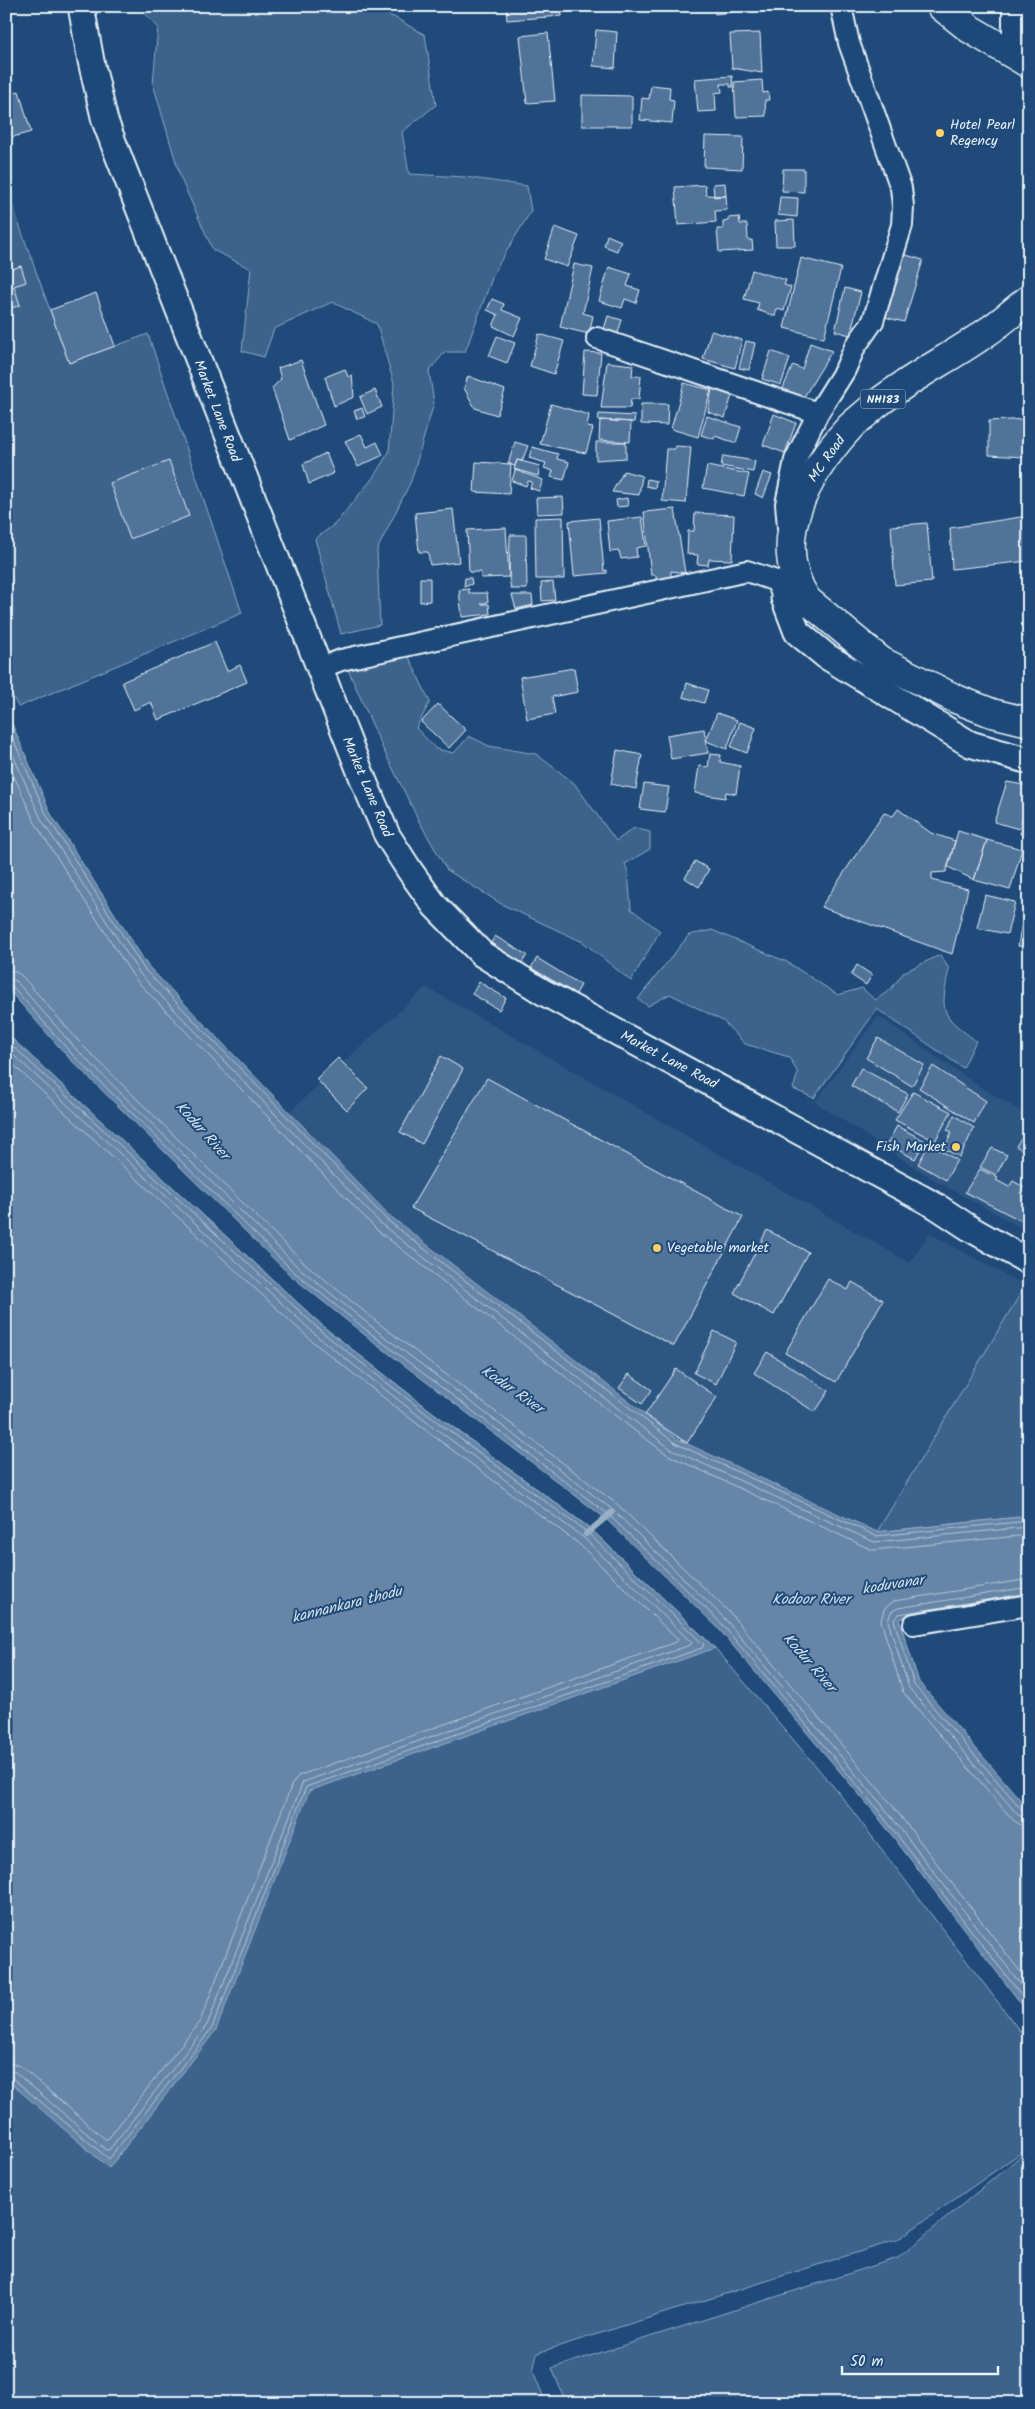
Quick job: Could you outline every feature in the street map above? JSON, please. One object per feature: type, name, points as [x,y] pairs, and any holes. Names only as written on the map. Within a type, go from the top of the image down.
[{"type":"highway","points":[[941,6],[970,29],[1021,60]]},
{"type":"highway","name":"MC Road","points":[[1029,299],[987,332],[900,385],[851,426],[812,477],[795,512],[790,544],[792,593],[807,600],[881,661],[956,699],[992,713],[1029,722]]},
{"type":"main road","name":"Market Lane Road","points":[[81,6],[105,121],[318,669],[387,835],[430,899],[482,954],[543,992],[936,1206],[971,1229],[1029,1262]]},
{"type":"main road","points":[[792,593],[797,632],[826,656],[970,744],[1029,761]]},
{"type":"street","points":[[790,544],[786,504],[795,460],[818,413],[845,370],[854,347],[873,321],[902,225],[904,206],[894,167],[849,43],[841,6]]},
{"type":"street","points":[[1013,6],[1021,60]]},
{"type":"street","points":[[597,338],[818,413]]},
{"type":"street","points":[[318,669],[341,660],[747,571],[776,581],[792,593]]},
{"type":"street","points":[[914,1624],[1029,1605]]},
{"type":"shaded area","points":[[138,6],[360,6],[394,17],[425,35],[436,105],[402,132],[409,174],[465,177],[527,186],[531,211],[495,270],[465,352],[445,352],[429,371],[434,403],[411,481],[377,550],[380,625],[341,634],[315,539],[335,524],[372,479],[389,452],[394,384],[377,324],[332,302],[274,329],[264,357],[242,351],[251,269],[213,250],[181,179],[153,84],[158,27]]},
{"type":"shaded area","points":[[6,188],[69,363],[148,334],[242,613],[18,707],[6,682]]},
{"type":"shaded area","points":[[407,653],[430,702],[416,728],[436,749],[454,753],[469,736],[489,746],[536,754],[574,783],[616,841],[634,828],[650,832],[650,849],[625,864],[628,872],[631,909],[660,931],[631,981],[583,942],[503,905],[447,870],[420,823],[382,747],[347,667]]},
{"type":"shaded area","points":[[712,930],[787,962],[838,995],[862,988],[875,1000],[890,990],[904,972],[940,955],[949,969],[944,995],[946,1011],[955,1025],[976,1041],[963,1068],[877,1009],[814,1098],[793,1089],[798,1073],[789,1057],[745,1044],[723,1021],[670,994],[648,1006],[638,999],[689,935]]},
{"type":"shaded area","name":"Vegetable market","points":[[426,987],[910,1263],[929,1233],[1025,1286],[877,1532],[677,1439],[390,1216],[288,1113]]},
{"type":"shaded area","name":"Fish Market","points":[[878,1016],[977,1085],[1029,1116],[1029,1232],[931,1178],[815,1102]]},
{"type":"shaded area","points":[[6,1033],[325,1328],[431,1411],[591,1529],[715,1648],[838,1792],[1029,2043],[1029,2147],[897,2240],[537,2353],[533,2371],[546,2403],[6,2403]]},
{"type":"shaded area","points":[[1025,1286],[1029,1288],[1029,1516],[877,1532]]},
{"type":"shaded area","points":[[1029,2149],[1029,2403],[566,2403],[552,2368],[898,2258]]},
{"type":"water","name":"Kodoor River","points":[[6,710],[51,814],[148,966],[390,1216],[677,1439],[877,1532],[1029,1516],[1029,1598],[899,1619],[919,1682],[1029,1810],[1029,2014],[874,1812],[717,1627],[606,1519],[366,1336],[290,1275],[68,1057],[6,987]]},
{"type":"water","points":[[6,1033],[325,1328],[431,1411],[591,1529],[715,1648],[309,1791],[216,2030],[109,2168],[6,2079]]},
{"type":"building","points":[[506,6],[562,6],[562,16],[507,20]]},
{"type":"building","points":[[713,6],[784,6],[715,14]]},
{"type":"building","points":[[596,30],[617,32],[615,68],[593,66]]},
{"type":"building","points":[[548,33],[555,101],[527,103],[520,36]]},
{"type":"building","points":[[760,33],[762,73],[732,68],[730,34]]},
{"type":"building","points":[[732,76],[733,87],[730,87],[730,84],[721,84],[722,92],[715,93],[716,111],[698,112],[695,79]]},
{"type":"building","points":[[762,80],[763,93],[768,92],[769,100],[765,100],[766,116],[736,117],[734,82]]},
{"type":"building","points":[[651,85],[670,87],[669,99],[674,100],[672,123],[640,120],[642,98],[649,99]]},
{"type":"building","points":[[19,91],[31,132],[6,139],[6,95]]},
{"type":"building","points":[[582,95],[632,96],[632,126],[582,126]]},
{"type":"building","points":[[705,136],[743,137],[742,169],[704,167]]},
{"type":"building","points":[[783,169],[804,169],[804,192],[782,191]]},
{"type":"building","points":[[725,183],[726,196],[714,197],[713,184]]},
{"type":"building","points":[[705,185],[706,195],[726,196],[727,210],[715,211],[716,222],[678,225],[675,187]]},
{"type":"building","points":[[780,197],[798,198],[797,217],[778,215]]},
{"type":"building","points":[[739,217],[740,224],[747,224],[748,240],[752,240],[753,250],[719,252],[717,229],[723,229],[723,222],[728,221],[728,218]]},
{"type":"building","points":[[794,220],[795,246],[776,246],[775,221]]},
{"type":"building","points":[[555,227],[579,236],[567,267],[544,259]]},
{"type":"building","points":[[607,235],[621,241],[617,251],[604,246]]},
{"type":"building","points":[[896,252],[923,260],[904,322],[877,315]]},
{"type":"building","points":[[801,258],[841,268],[824,338],[784,328]]},
{"type":"building","points":[[574,264],[593,268],[583,313],[593,316],[589,334],[560,327]]},
{"type":"building","points":[[21,266],[26,282],[14,286],[20,305],[6,310],[6,271]]},
{"type":"building","points":[[609,267],[631,274],[627,286],[640,290],[636,303],[625,299],[622,308],[599,301]]},
{"type":"building","points":[[752,270],[786,280],[784,285],[791,287],[784,311],[777,309],[775,316],[757,310],[759,303],[744,299]]},
{"type":"building","points":[[845,288],[861,292],[850,335],[835,331]]},
{"type":"building","points":[[96,293],[115,346],[69,363],[50,310]]},
{"type":"building","points":[[492,299],[504,304],[502,310],[522,318],[514,336],[493,326],[498,315],[487,310]]},
{"type":"building","points":[[608,316],[622,320],[617,336],[603,332]]},
{"type":"building","points":[[711,331],[742,340],[735,368],[703,359]]},
{"type":"building","points":[[539,334],[564,341],[554,374],[530,366]]},
{"type":"building","points":[[497,336],[515,343],[507,363],[489,356]]},
{"type":"building","points":[[746,341],[755,343],[749,370],[739,368]]},
{"type":"building","points":[[810,343],[832,351],[802,400],[779,397],[793,365],[802,369]]},
{"type":"building","points":[[771,351],[790,358],[781,385],[762,379]]},
{"type":"building","points":[[585,352],[601,353],[597,395],[582,394]]},
{"type":"building","points":[[301,360],[324,425],[290,440],[272,388],[281,379],[278,368]]},
{"type":"building","points":[[607,362],[633,365],[632,376],[641,376],[639,399],[631,399],[630,408],[601,408]]},
{"type":"building","points":[[345,369],[348,377],[352,375],[354,397],[334,406],[325,377]]},
{"type":"building","points":[[468,376],[505,390],[497,415],[475,408],[464,388]]},
{"type":"building","points":[[684,383],[711,390],[698,437],[671,429]]},
{"type":"building","points":[[712,388],[732,395],[725,418],[708,412]]},
{"type":"building","points":[[375,390],[382,407],[367,414],[360,397]]},
{"type":"building","points":[[551,404],[589,415],[587,427],[593,428],[586,453],[540,444]]},
{"type":"building","points":[[641,404],[668,404],[667,425],[641,424]]},
{"type":"building","points":[[362,408],[365,417],[357,419],[354,411]]},
{"type":"building","points":[[599,414],[635,416],[634,422],[598,420]]},
{"type":"building","points":[[774,414],[796,423],[785,453],[763,445]]},
{"type":"building","points":[[707,416],[741,427],[736,443],[715,436],[714,439],[701,435]]},
{"type":"building","points":[[1029,419],[1029,561],[952,569],[950,528],[1027,516],[1025,457],[989,455],[989,421]]},
{"type":"building","points":[[600,420],[631,422],[630,442],[599,440]]},
{"type":"building","points":[[361,434],[367,447],[377,442],[383,455],[358,467],[345,441]]},
{"type":"building","points":[[515,442],[528,446],[522,461],[517,460],[515,466],[508,464]]},
{"type":"building","points":[[596,442],[626,442],[626,458],[596,460]]},
{"type":"building","points":[[675,446],[691,447],[686,503],[662,501],[666,449],[675,449]]},
{"type":"building","points":[[532,447],[558,454],[557,459],[569,462],[564,480],[551,477],[553,471],[544,468],[546,463],[529,458]]},
{"type":"building","points":[[326,453],[334,473],[309,484],[303,464]]},
{"type":"building","points":[[723,456],[755,461],[753,472],[721,466]]},
{"type":"building","points":[[517,460],[540,466],[538,476],[514,469]]},
{"type":"building","points":[[169,461],[189,516],[130,539],[110,483]]},
{"type":"building","points":[[476,462],[511,464],[509,494],[474,492]]},
{"type":"building","points":[[707,466],[749,474],[744,496],[703,488]]},
{"type":"building","points":[[515,470],[543,480],[539,491],[530,488],[532,482],[528,481],[526,486],[512,481]]},
{"type":"building","points":[[624,471],[642,476],[639,495],[612,492]]},
{"type":"building","points":[[763,472],[772,475],[763,498],[755,494]]},
{"type":"building","points":[[647,479],[656,481],[655,488],[646,486]]},
{"type":"building","points":[[563,497],[564,513],[537,514],[536,498]]},
{"type":"building","points":[[627,498],[628,506],[617,507],[616,500]]},
{"type":"building","points":[[453,509],[459,562],[430,565],[428,552],[419,552],[415,513]]},
{"type":"building","points":[[675,509],[685,573],[671,571],[671,579],[656,580],[656,575],[651,575],[644,512]]},
{"type":"building","points":[[695,513],[734,515],[732,560],[709,559],[708,565],[697,564],[698,555],[687,554],[688,531],[694,531]]},
{"type":"building","points":[[563,517],[564,579],[536,579],[535,518]]},
{"type":"building","points":[[642,517],[646,546],[636,548],[637,557],[621,559],[619,551],[610,552],[607,521]]},
{"type":"building","points":[[599,518],[604,571],[607,570],[607,573],[574,576],[569,521]]},
{"type":"building","points":[[927,523],[932,582],[895,585],[891,526]]},
{"type":"building","points":[[506,528],[509,577],[481,578],[481,572],[469,572],[467,530]]},
{"type":"building","points":[[510,535],[526,535],[527,589],[511,589],[509,577]]},
{"type":"building","points":[[420,578],[430,578],[430,601],[420,602]]},
{"type":"building","points":[[465,578],[471,578],[472,584],[464,587]]},
{"type":"building","points":[[553,582],[555,600],[542,601],[541,583]]},
{"type":"building","points":[[469,589],[469,593],[487,593],[488,602],[481,604],[489,604],[490,614],[462,617],[459,590]]},
{"type":"building","points":[[512,595],[532,595],[533,605],[516,609]]},
{"type":"building","points":[[215,642],[227,671],[240,665],[247,682],[158,720],[151,702],[134,710],[122,682]]},
{"type":"building","points":[[574,668],[578,692],[552,697],[555,714],[527,719],[520,677]]},
{"type":"building","points":[[687,683],[708,690],[704,703],[683,697]]},
{"type":"building","points":[[438,704],[466,730],[449,748],[421,722]]},
{"type":"building","points":[[717,713],[737,720],[727,749],[706,741]]},
{"type":"building","points":[[740,722],[756,728],[747,753],[731,747]]},
{"type":"building","points":[[704,729],[708,753],[671,759],[667,735]]},
{"type":"building","points":[[617,750],[642,755],[636,789],[611,784]]},
{"type":"building","points":[[710,754],[721,755],[720,762],[740,766],[736,794],[726,792],[725,798],[695,793],[699,766],[708,767]]},
{"type":"building","points":[[1007,782],[1029,786],[1029,796],[1019,829],[994,822]]},
{"type":"building","points":[[644,784],[669,787],[665,812],[640,809]]},
{"type":"building","points":[[1029,808],[1029,836],[1020,834]]},
{"type":"building","points":[[898,809],[931,833],[955,841],[946,872],[932,873],[932,880],[968,889],[952,954],[821,907],[884,813],[893,816]]},
{"type":"building","points":[[958,831],[987,840],[974,880],[948,867]]},
{"type":"building","points":[[987,840],[1022,849],[1010,890],[974,880]]},
{"type":"building","points":[[695,861],[709,869],[699,887],[685,878]]},
{"type":"building","points":[[985,895],[1015,902],[1007,934],[977,928]]},
{"type":"building","points":[[1024,908],[1029,909],[1029,947],[1018,946]]},
{"type":"building","points":[[495,936],[527,955],[522,963],[490,945]]},
{"type":"building","points":[[537,958],[581,985],[576,994],[531,968]]},
{"type":"building","points":[[857,965],[872,975],[866,985],[851,975]]},
{"type":"building","points":[[479,982],[506,998],[499,1010],[472,994]]},
{"type":"building","points":[[878,1038],[924,1065],[912,1086],[866,1058]]},
{"type":"building","points":[[441,1056],[463,1069],[422,1144],[400,1132]]},
{"type":"building","points":[[338,1058],[368,1088],[347,1110],[316,1079]]},
{"type":"building","points":[[933,1066],[986,1101],[974,1123],[919,1088]]},
{"type":"building","points":[[861,1068],[908,1094],[898,1112],[851,1086]]},
{"type":"building","points":[[487,1078],[743,1217],[674,1346],[411,1208]]},
{"type":"building","points":[[913,1092],[951,1112],[935,1141],[895,1120]]},
{"type":"building","points":[[954,1115],[974,1128],[960,1157],[944,1149],[952,1132],[947,1130]]},
{"type":"building","points":[[897,1126],[925,1141],[915,1159],[887,1144]]},
{"type":"building","points":[[1027,1130],[1029,1131],[1029,1155],[1016,1146]]},
{"type":"building","points":[[929,1144],[957,1160],[946,1180],[918,1164]]},
{"type":"building","points":[[992,1148],[1007,1155],[996,1175],[980,1167]]},
{"type":"building","points":[[980,1169],[998,1178],[996,1180],[1009,1187],[1013,1181],[1024,1187],[1020,1193],[1029,1198],[1029,1206],[1020,1220],[965,1192]]},
{"type":"building","points":[[767,1230],[808,1252],[774,1315],[734,1293]]},
{"type":"building","points":[[828,1279],[848,1290],[852,1282],[883,1300],[836,1382],[785,1353]]},
{"type":"building","points":[[714,1331],[736,1342],[716,1384],[694,1373]]},
{"type":"building","points":[[767,1352],[829,1391],[815,1412],[754,1373]]},
{"type":"building","points":[[676,1369],[717,1397],[687,1443],[645,1415]]},
{"type":"building","points":[[629,1374],[652,1390],[642,1404],[619,1388]]},
{"type":"waterway","name":"kannankara thodu","points":[[586,1534],[611,1513]]},
{"type":"place","name":"Hotel Pearl Regency","points":[[940,133]]},
{"type":"place","name":"Fish Market","points":[[956,1147]]},
{"type":"place","name":"Vegetable market","points":[[657,1248]]},
{"type":"water label","name":"Kodur River","points":[[202,1131]]},
{"type":"water label","name":"Kodur River","points":[[512,1390]]},
{"type":"water label","name":"koduvanar","points":[[893,1585]]},
{"type":"water label","name":"Kodur River","points":[[809,1663]]}]
